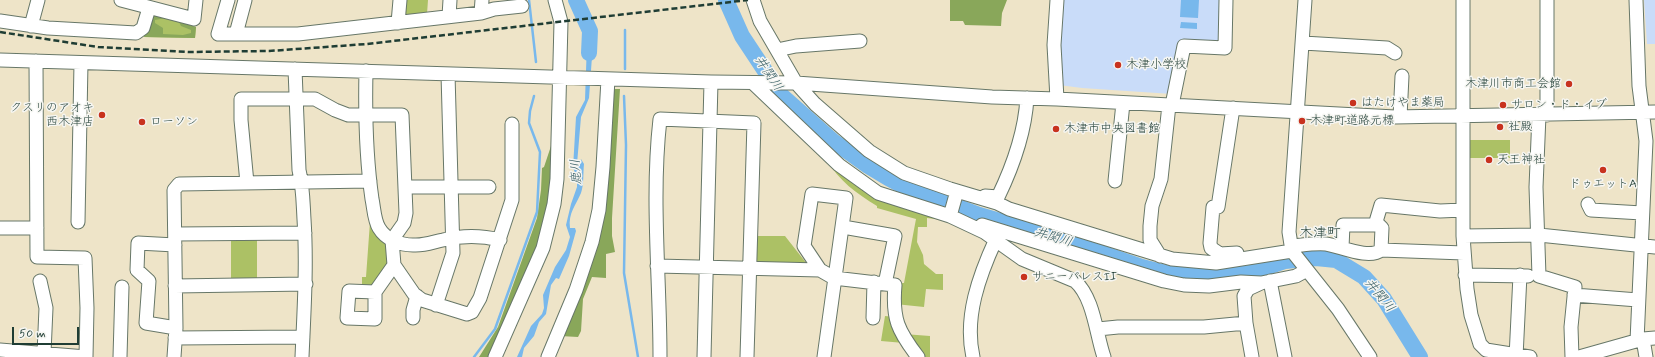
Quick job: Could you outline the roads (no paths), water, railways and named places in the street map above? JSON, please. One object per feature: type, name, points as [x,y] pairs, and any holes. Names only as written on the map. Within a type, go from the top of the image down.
[{"type":"street","points":[[31,26],[38,0]]},
{"type":"street","points":[[121,0],[194,20],[196,0]]},
{"type":"street","points":[[228,0],[218,34],[298,34],[481,13],[494,9],[522,6]]},
{"type":"street","points":[[236,34],[245,0]]},
{"type":"street","points":[[398,23],[400,0]]},
{"type":"street","points":[[449,16],[450,0]]},
{"type":"street","points":[[481,13],[482,0]]},
{"type":"street","points":[[495,357],[544,248],[550,226],[557,179],[562,78],[561,22],[555,0]]},
{"type":"street","points":[[752,0],[760,21],[794,83],[815,104],[869,151],[904,173],[957,192],[997,202],[1009,209],[1160,256],[1196,262],[1216,263],[1278,254],[1326,244],[1364,253],[1376,252],[1380,250],[1464,253]]},
{"type":"street","points":[[1057,0],[1054,45],[1057,99]]},
{"type":"street","points":[[1160,256],[1149,236],[1152,206],[1161,179],[1170,106],[1184,46],[1225,48],[1226,0]]},
{"type":"street","points":[[1305,0],[1289,232],[1293,250],[1338,309],[1364,355]]},
{"type":"street","points":[[1463,0],[1464,117],[1462,210],[1465,275],[1471,315],[1480,344],[1486,354],[1490,349],[1516,356],[1530,357]]},
{"type":"street","points":[[1539,276],[1539,234],[1537,231],[1536,186],[1543,115],[1547,0]]},
{"type":"street","points":[[1636,0],[1639,86],[1649,112],[1646,141],[1638,300],[1645,339],[1646,357]]},
{"type":"street","points":[[0,21],[48,28],[136,33],[143,28],[149,8]]},
{"type":"street","points":[[777,50],[796,46],[860,41]]},
{"type":"street","points":[[1302,43],[1387,48],[1395,52]]},
{"type":"street","points":[[0,60],[562,78],[794,83],[992,97],[1400,117],[1464,117],[1649,112]]},
{"type":"street","points":[[0,350],[86,357],[87,308],[85,258],[37,257],[36,62]]},
{"type":"street","points":[[78,222],[81,63]]},
{"type":"street","points":[[295,69],[299,170],[302,182],[305,233],[306,284],[302,357]]},
{"type":"street","points":[[366,71],[365,115],[370,181],[375,215],[379,228],[392,240],[413,245],[425,245],[452,238],[472,235],[500,240]]},
{"type":"street","points":[[436,305],[454,253],[450,186],[448,74]]},
{"type":"street","points":[[1400,117],[1402,76]]},
{"type":"street","points":[[548,357],[576,290],[592,242],[601,188],[606,79]]},
{"type":"street","points":[[704,357],[711,82]]},
{"type":"street","points":[[758,83],[839,165],[878,193],[1164,281],[1184,285],[1209,286],[1241,282],[1265,282],[1296,276],[1306,269]]},
{"type":"street","points":[[957,192],[998,197],[1022,139],[1027,98]]},
{"type":"street","points":[[247,183],[241,120],[242,99],[315,99],[348,115],[402,115],[406,212],[404,223],[392,240],[394,265],[416,296],[422,300],[466,314],[472,312],[480,298],[512,200],[512,124]]},
{"type":"street","points":[[1115,181],[1123,103]]},
{"type":"street","points":[[1233,108],[1218,207],[1214,207],[1210,237],[1211,248],[1223,254],[1265,250],[1278,254]]},
{"type":"street","points":[[660,357],[657,266],[657,148],[660,119],[754,123],[747,357]]},
{"type":"street","points":[[174,357],[174,190],[179,184],[370,181]]},
{"type":"street","points":[[406,187],[489,186]]},
{"type":"street","points":[[950,214],[957,192]]},
{"type":"street","points":[[824,357],[834,278],[843,227],[846,198],[812,194],[804,246],[820,270],[834,278],[895,285],[894,305],[901,334],[918,357]]},
{"type":"street","points":[[1588,204],[1591,210],[1642,212]]},
{"type":"street","points":[[1342,248],[1342,225],[1375,225],[1381,205],[1443,211],[1462,210]]},
{"type":"street","points":[[950,214],[996,239],[1022,259],[1075,281],[1081,286],[1098,329],[1104,357]]},
{"type":"street","points":[[1376,222],[1382,228],[1380,250]]},
{"type":"street","points":[[843,227],[895,236],[880,283],[873,318]]},
{"type":"street","points":[[0,228],[37,228]]},
{"type":"street","points":[[303,337],[175,333],[146,323],[150,281],[137,270],[138,243],[305,233]]},
{"type":"street","points":[[1463,236],[1539,234],[1655,247]]},
{"type":"street","points":[[973,357],[969,341],[974,299],[983,268],[996,239]]},
{"type":"street","points":[[375,292],[394,265]]},
{"type":"street","points":[[657,266],[820,270]]},
{"type":"street","points":[[1465,275],[1539,276],[1575,287],[1571,327],[1572,357]]},
{"type":"street","points":[[1516,356],[1520,276]]},
{"type":"street","points":[[39,354],[46,308],[40,281]]},
{"type":"street","points":[[1252,357],[1246,323],[1245,293],[1248,289],[1265,282]]},
{"type":"street","points":[[1265,282],[1285,357]]},
{"type":"street","points":[[175,286],[306,284]]},
{"type":"street","points":[[120,357],[122,287]]},
{"type":"street","points":[[1574,295],[1638,300]]},
{"type":"street","points":[[413,318],[416,296]]},
{"type":"street","points":[[1098,329],[1118,327],[1204,327],[1246,323]]},
{"type":"street","points":[[1579,357],[1645,339]]},
{"type":"water","points":[[1181,0],[1199,0],[1198,18],[1180,17]]},
{"type":"water","points":[[1181,22],[1197,23],[1197,29],[1180,28]]},
{"type":"water","points":[[590,31],[593,43],[589,98],[581,117],[577,164],[580,165],[581,159],[584,164],[583,183],[581,193],[570,218],[570,228],[575,228],[576,231],[569,256],[559,279],[556,278],[551,285],[546,314],[539,322],[534,336],[524,348],[522,357],[517,357],[531,326],[542,314],[544,308],[543,295],[555,267],[566,250],[570,237],[566,225],[577,187],[577,177],[573,168],[576,117],[585,100],[587,42]]},
{"type":"waterway","points":[[529,0],[536,62]]},
{"type":"waterway","name":"鹿川","points":[[576,0],[590,31],[589,53]]},
{"type":"waterway","name":"井関川","points":[[726,0],[742,36],[781,95],[833,141],[868,166],[903,186],[979,215],[1062,239],[1142,267],[1166,273],[1199,276],[1250,273],[1285,261],[1316,258],[1336,260],[1364,277],[1384,299],[1420,357]]},
{"type":"waterway","points":[[625,30],[625,69]]},
{"type":"waterway","points":[[474,357],[495,329],[537,212],[540,152],[529,123],[530,111],[534,96]]},
{"type":"waterway","points":[[624,96],[626,145],[624,273],[638,357]]},
{"type":"railway","points":[[0,32],[98,47],[188,52],[269,51],[367,44],[748,0]]},
{"type":"place","name":"木津小学校","points":[[1118,65]]},
{"type":"place","name":"木津川市商工会館","points":[[1569,84]]},
{"type":"place","name":"はたけやま薬局","points":[[1353,103]]},
{"type":"place","name":"サロン・ド・イブ","points":[[1503,105]]},
{"type":"place","name":"クスリのアオキ 西木津店","points":[[102,115]]},
{"type":"place","name":"木津町道路元標","points":[[1302,121]]},
{"type":"place","name":"ローソン","points":[[142,122]]},
{"type":"place","name":"社殿","points":[[1500,127]]},
{"type":"place","name":"木津市中央図書館","points":[[1056,129]]},
{"type":"place","name":"天王神社","points":[[1489,160]]},
{"type":"place","name":"ドゥエットA","points":[[1603,170]]},
{"type":"place","name":"サニーパレスII","points":[[1024,277]]},
{"type":"district","name":"木津町","points":[[1320,234]]}]
